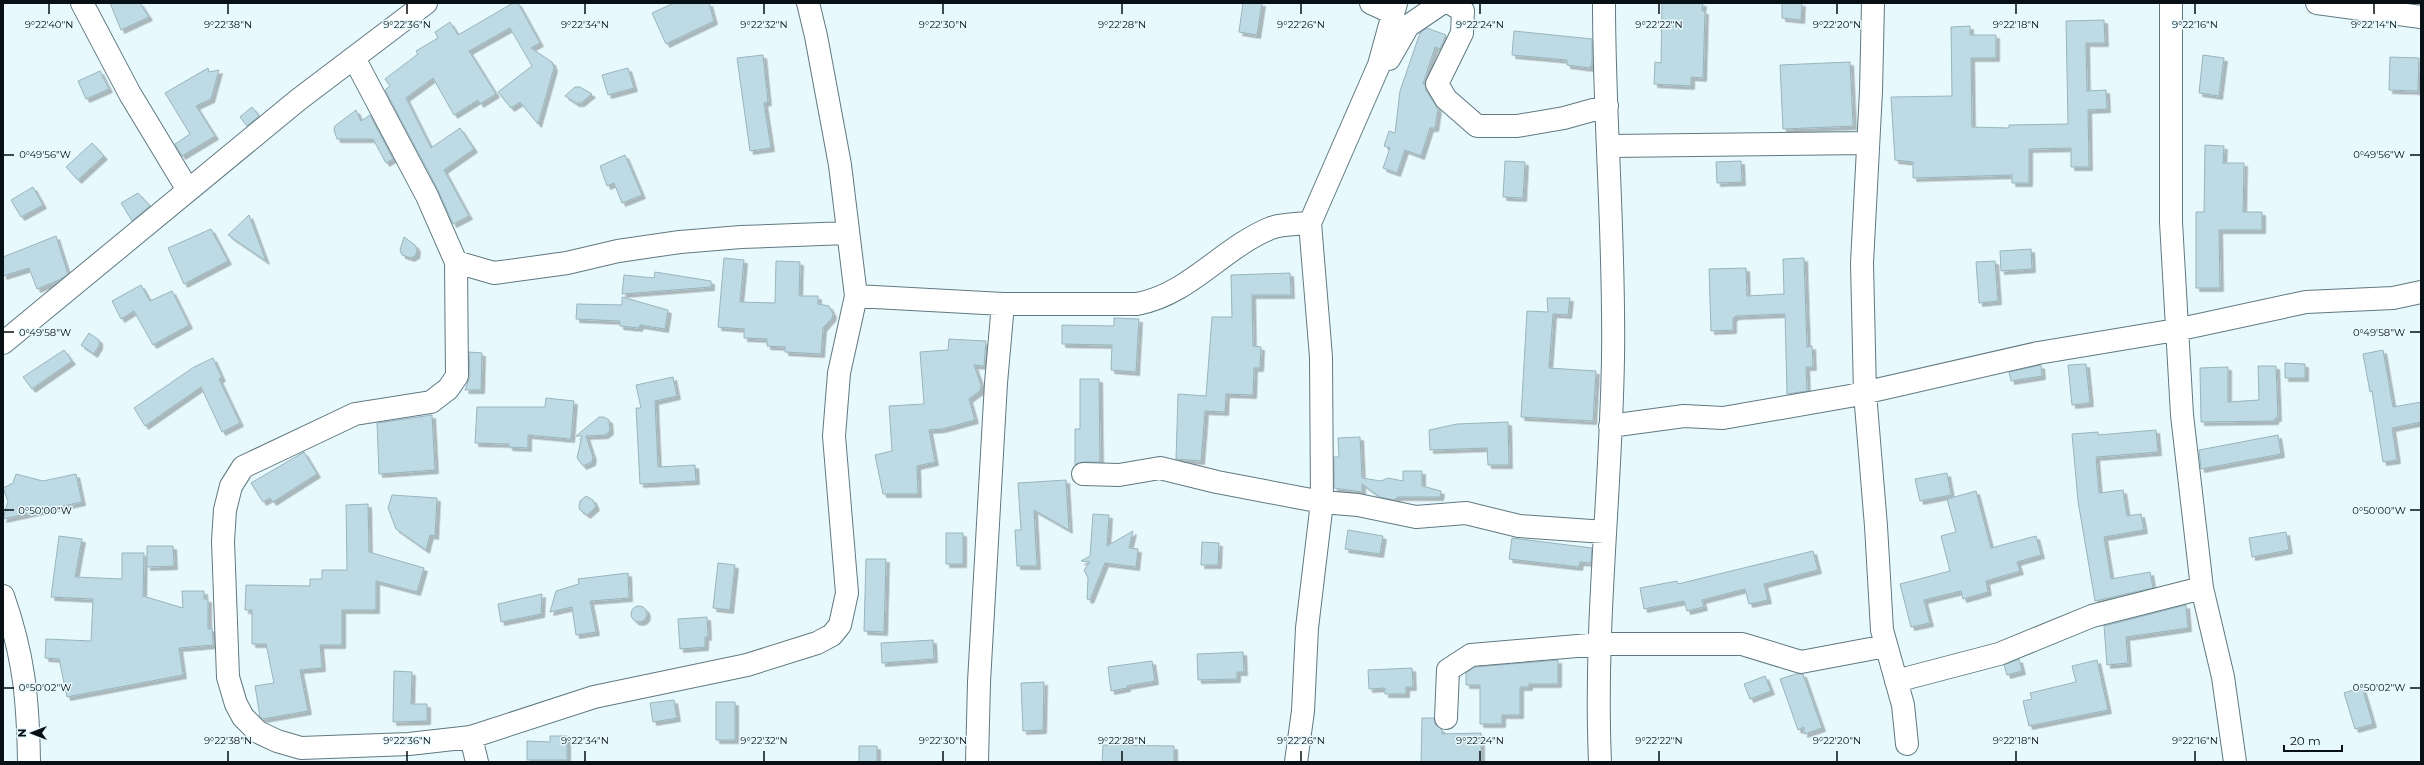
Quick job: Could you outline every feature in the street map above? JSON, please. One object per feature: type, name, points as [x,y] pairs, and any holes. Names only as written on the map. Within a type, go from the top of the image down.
[{"type":"street","points":[[82,3],[130,94],[188,190]]},
{"type":"street","points":[[3,342],[298,100],[426,3]]},
{"type":"street","points":[[354,58],[427,196],[456,262],[457,376],[448,389],[431,402],[355,414],[243,467],[231,486],[225,510],[223,541],[228,677],[236,704],[243,717],[258,732],[277,741],[301,748],[409,744],[471,737],[594,697],[747,665],[817,643],[832,635],[840,625],[847,594],[834,436],[839,374],[856,296],[840,165],[816,36],[808,3]]},
{"type":"street","points":[[1296,762],[1303,711],[1307,628],[1322,502],[1321,357],[1310,223],[1379,65],[1394,8],[1371,3]]},
{"type":"street","points":[[1379,65],[1387,61],[1393,54],[1408,26],[1442,3]]},
{"type":"street","points":[[1450,3],[1463,11],[1462,33],[1437,84],[1446,99],[1477,126],[1517,126],[1564,118],[1607,106]]},
{"type":"street","points":[[1600,762],[1601,644],[1613,348],[1610,146],[1607,106],[1604,3]]},
{"type":"street","points":[[1873,3],[1862,263],[1865,393],[1876,526],[1882,630],[1902,705],[1907,744]]},
{"type":"street","points":[[2171,3],[2171,222],[2182,415],[2202,588],[2223,677],[2235,762]]},
{"type":"street","points":[[2316,3],[2421,17]]},
{"type":"street","points":[[1610,146],[1868,143]]},
{"type":"street","points":[[856,296],[1003,304],[1137,304],[1154,301],[1171,294],[1231,252],[1272,228],[1310,223]]},
{"type":"street","points":[[456,262],[494,273],[567,262],[618,251],[680,242],[741,237],[848,234]]},
{"type":"street","points":[[1610,426],[1684,416],[1723,418],[1865,393],[2038,353],[2176,330],[2306,302],[2393,298],[2421,292]]},
{"type":"street","points":[[977,762],[979,682],[996,383],[1003,304]]},
{"type":"street","points":[[1083,474],[1119,475],[1160,468],[1218,482],[1322,502],[1358,505],[1416,517],[1466,513],[1519,526],[1605,532]]},
{"type":"street","points":[[1896,681],[1999,654],[2092,616],[2202,588]]},
{"type":"street","points":[[3,596],[14,627],[24,669],[28,714],[28,762]]},
{"type":"street","points":[[1446,718],[1448,670],[1471,654],[1601,644],[1742,644],[1801,662],[1886,646]]},
{"type":"street","points":[[471,737],[477,762]]},
{"type":"building","points":[[110,3],[140,3],[149,17],[121,30]]},
{"type":"building","points":[[513,3],[518,3],[540,43],[531,48],[552,62],[554,68],[538,124],[520,102],[511,108],[498,92],[532,66],[510,28],[469,51],[496,94],[480,104],[478,100],[454,115],[433,78],[406,98],[431,148],[460,128],[474,149],[444,170],[469,216],[453,224],[438,190],[385,90],[390,86],[385,79],[418,54],[416,51],[438,38],[435,32],[450,22],[458,35]]},
{"type":"building","points":[[674,3],[709,3],[714,21],[666,44],[652,13]]},
{"type":"building","points":[[1243,3],[1262,3],[1257,35],[1239,32]]},
{"type":"building","points":[[1662,3],[1703,3],[1702,11],[1705,11],[1703,78],[1691,77],[1691,86],[1654,84],[1655,62],[1661,63]]},
{"type":"building","points":[[1782,3],[1802,3],[1801,20],[1782,18]]},
{"type":"building","points":[[2104,20],[2105,43],[2086,43],[2087,91],[2106,90],[2107,109],[2088,110],[2089,167],[2071,167],[2071,148],[2029,149],[2029,183],[2012,183],[2012,175],[1913,178],[1913,162],[1895,160],[1891,97],[1952,96],[1951,27],[1970,26],[1970,35],[1996,35],[1996,58],[1971,58],[1972,127],[2009,128],[2009,125],[2068,124],[2066,21]]},
{"type":"building","points":[[1427,28],[1446,35],[1440,49],[1435,47],[1423,84],[1425,84],[1426,90],[1438,109],[1435,128],[1430,128],[1421,156],[1405,150],[1397,173],[1383,168],[1390,148],[1384,146],[1389,131],[1395,133],[1400,91],[1420,33]]},
{"type":"building","points":[[1514,31],[1592,39],[1592,62],[1590,68],[1567,65],[1567,60],[1512,55]]},
{"type":"building","points":[[763,55],[768,102],[764,103],[771,148],[750,151],[737,58]]},
{"type":"building","points":[[2203,55],[2224,58],[2219,96],[2199,93]]},
{"type":"building","points":[[2390,57],[2419,58],[2418,91],[2389,90]]},
{"type":"building","points":[[1850,62],[1853,126],[1783,129],[1780,65]]},
{"type":"building","points":[[208,68],[209,72],[219,70],[211,99],[196,106],[215,136],[182,156],[175,144],[190,134],[165,93]]},
{"type":"building","points":[[628,68],[634,88],[608,95],[602,75]]},
{"type":"building","points":[[100,71],[109,89],[86,99],[78,81]]},
{"type":"building","points":[[575,87],[580,87],[592,94],[581,103],[576,103],[565,96]]},
{"type":"building","points":[[252,107],[259,116],[247,126],[240,117]]},
{"type":"building","points":[[356,110],[361,121],[370,115],[393,159],[386,163],[373,139],[337,139],[334,130],[335,126]]},
{"type":"building","points":[[92,143],[104,156],[78,180],[66,167]]},
{"type":"building","points":[[2205,145],[2224,146],[2223,163],[2244,163],[2243,212],[2262,212],[2262,230],[2219,230],[2220,288],[2196,288],[2196,212],[2204,212]]},
{"type":"building","points":[[625,155],[642,195],[622,203],[614,183],[607,186],[600,166]]},
{"type":"building","points":[[1505,161],[1525,162],[1523,198],[1503,197]]},
{"type":"building","points":[[1741,161],[1742,182],[1717,183],[1716,162]]},
{"type":"building","points":[[33,187],[43,205],[21,217],[11,200]]},
{"type":"building","points":[[138,193],[150,206],[132,221],[121,203]]},
{"type":"building","points":[[249,215],[266,261],[228,235]]},
{"type":"building","points":[[211,229],[228,261],[184,284],[168,248]]},
{"type":"building","points":[[56,236],[68,274],[59,280],[37,289],[29,268],[3,276],[3,257]]},
{"type":"building","points":[[404,237],[415,245],[417,249],[416,255],[411,258],[402,255],[400,250]]},
{"type":"building","points":[[2031,249],[2032,269],[2001,271],[2000,251]]},
{"type":"building","points":[[724,258],[744,260],[740,302],[775,303],[776,261],[800,262],[799,296],[818,296],[818,304],[829,306],[833,314],[832,318],[823,328],[821,354],[785,352],[785,347],[767,346],[767,339],[744,338],[744,329],[718,327]]},
{"type":"building","points":[[1804,258],[1807,347],[1812,346],[1813,367],[1806,367],[1807,391],[1787,394],[1785,314],[1736,316],[1733,318],[1733,330],[1711,331],[1709,269],[1746,268],[1747,296],[1784,294],[1783,259]]},
{"type":"building","points":[[1995,261],[1998,301],[1979,303],[1976,262]]},
{"type":"building","points":[[655,272],[711,281],[711,287],[622,294],[624,275],[654,278]]},
{"type":"building","points":[[1290,273],[1291,295],[1252,295],[1253,346],[1261,347],[1260,368],[1254,368],[1253,395],[1226,394],[1225,412],[1205,411],[1201,461],[1176,459],[1178,394],[1206,396],[1212,317],[1232,317],[1231,275]]},
{"type":"building","points":[[141,285],[150,301],[172,291],[189,325],[153,345],[134,311],[121,319],[112,301]]},
{"type":"building","points":[[622,297],[668,310],[665,329],[640,325],[639,328],[620,326],[620,321],[576,319],[577,304],[622,305]]},
{"type":"building","points":[[1547,298],[1570,298],[1568,315],[1553,314],[1549,368],[1596,371],[1593,421],[1521,417],[1527,311],[1548,312]]},
{"type":"building","points":[[1114,318],[1139,319],[1136,372],[1111,370],[1112,345],[1062,344],[1062,325],[1114,326]]},
{"type":"building","points":[[89,333],[99,340],[99,346],[94,354],[81,345]]},
{"type":"building","points":[[949,339],[986,341],[984,366],[974,365],[981,385],[980,391],[969,399],[975,420],[942,429],[929,430],[935,462],[917,466],[918,494],[883,494],[875,455],[892,451],[889,406],[924,404],[920,352],[948,350]]},
{"type":"building","points":[[64,350],[72,361],[32,389],[23,377]]},
{"type":"building","points":[[2383,350],[2393,407],[2421,402],[2421,422],[2392,428],[2397,460],[2383,462],[2372,391],[2370,392],[2363,354]]},
{"type":"building","points":[[469,352],[482,353],[481,390],[465,390],[470,376]]},
{"type":"building","points":[[213,358],[222,378],[219,379],[240,423],[222,432],[201,387],[145,426],[134,408],[194,367]]},
{"type":"building","points":[[2285,363],[2305,364],[2305,378],[2285,378]]},
{"type":"building","points":[[2086,364],[2090,403],[2072,405],[2068,365]]},
{"type":"building","points":[[2041,365],[2042,376],[2011,381],[2009,372]]},
{"type":"building","points":[[2258,366],[2276,366],[2278,418],[2275,418],[2275,421],[2201,422],[2200,368],[2228,367],[2228,402],[2259,400]]},
{"type":"building","points":[[673,377],[677,396],[655,401],[658,467],[695,465],[696,481],[640,484],[636,408],[641,408],[636,385]]},
{"type":"building","points":[[1080,379],[1099,379],[1100,462],[1083,462],[1075,465],[1075,429],[1080,429]]},
{"type":"building","points":[[546,398],[574,401],[571,439],[528,435],[528,448],[509,447],[509,444],[475,443],[477,407],[545,407]]},
{"type":"building","points":[[432,415],[435,470],[379,474],[377,423]]},
{"type":"building","points":[[599,417],[604,417],[609,420],[610,431],[605,435],[586,436],[593,457],[592,462],[583,466],[577,458],[582,436],[576,436]]},
{"type":"building","points":[[1508,422],[1509,465],[1488,465],[1487,448],[1430,450],[1429,430],[1457,424]]},
{"type":"building","points":[[2156,430],[2158,452],[2096,457],[2099,493],[2123,490],[2127,516],[2141,514],[2144,530],[2104,537],[2111,579],[2150,572],[2153,588],[2095,601],[2078,501],[2072,434],[2098,432],[2098,435]]},
{"type":"building","points":[[2278,435],[2281,454],[2201,469],[2199,450]]},
{"type":"building","points":[[1360,437],[1362,478],[1381,481],[1388,478],[1403,481],[1403,471],[1422,471],[1422,486],[1441,491],[1440,497],[1398,497],[1394,500],[1380,497],[1362,484],[1362,492],[1334,488],[1334,457],[1339,457],[1338,438]]},
{"type":"building","points":[[304,452],[317,474],[273,502],[270,498],[263,502],[251,483]]},
{"type":"building","points":[[1947,473],[1951,495],[1920,501],[1915,479]]},
{"type":"building","points":[[16,474],[43,481],[76,474],[82,502],[3,519],[8,501],[3,488],[13,483]]},
{"type":"building","points":[[1066,480],[1069,530],[1034,510],[1037,566],[1017,566],[1015,530],[1021,530],[1018,483]]},
{"type":"building","points":[[1976,491],[1991,548],[2036,536],[2041,555],[2017,562],[2020,571],[1986,581],[1988,592],[1963,599],[1961,591],[1924,600],[1930,623],[1911,627],[1900,584],[1950,571],[1941,536],[1956,532],[1947,499]]},
{"type":"building","points":[[392,495],[437,498],[435,536],[430,535],[426,550],[396,529],[388,508]]},
{"type":"building","points":[[586,496],[593,500],[596,507],[587,515],[580,510],[579,506],[580,501]]},
{"type":"building","points":[[368,504],[369,552],[424,568],[417,592],[376,581],[376,610],[342,610],[342,645],[320,645],[322,668],[300,670],[308,711],[263,719],[260,717],[255,686],[274,683],[266,644],[252,644],[252,610],[245,610],[246,585],[310,586],[310,579],[322,579],[322,570],[347,570],[346,505]]},
{"type":"building","points":[[1093,514],[1109,515],[1107,546],[1133,531],[1129,548],[1138,549],[1136,567],[1105,563],[1090,600],[1087,599],[1088,578],[1084,570],[1090,562],[1081,561],[1090,556]]},
{"type":"building","points":[[1348,530],[1383,536],[1380,554],[1345,549]]},
{"type":"building","points":[[2286,532],[2289,550],[2252,557],[2249,538]]},
{"type":"building","points":[[946,533],[963,533],[963,564],[946,564]]},
{"type":"building","points":[[59,536],[82,539],[75,577],[122,579],[122,553],[144,553],[143,596],[183,608],[182,591],[204,591],[204,599],[208,599],[208,629],[212,628],[213,645],[179,648],[183,675],[67,697],[59,659],[45,658],[46,639],[91,641],[93,599],[51,597]]},
{"type":"building","points":[[1512,538],[1592,548],[1591,563],[1580,562],[1579,567],[1509,559]]},
{"type":"building","points":[[1202,542],[1219,543],[1218,565],[1201,565]]},
{"type":"building","points":[[147,546],[173,546],[174,566],[147,567]]},
{"type":"building","points":[[1813,551],[1818,570],[1764,584],[1768,600],[1749,604],[1745,589],[1702,600],[1704,607],[1687,611],[1684,601],[1644,609],[1640,588],[1677,581],[1678,584]]},
{"type":"building","points":[[866,559],[886,559],[884,632],[864,631]]},
{"type":"building","points":[[718,563],[735,565],[730,610],[713,608]]},
{"type":"building","points":[[628,573],[629,598],[590,601],[596,632],[576,635],[572,607],[550,612],[556,591],[579,584],[578,579]]},
{"type":"building","points":[[542,594],[541,614],[501,622],[498,604]]},
{"type":"building","points":[[2186,605],[2188,628],[2126,637],[2128,663],[2107,665],[2104,626]]},
{"type":"building","points":[[636,606],[642,606],[647,611],[645,620],[642,622],[636,622],[631,617],[631,611]]},
{"type":"building","points":[[707,617],[708,637],[705,637],[705,647],[680,649],[678,619]]},
{"type":"building","points":[[933,640],[934,659],[882,663],[881,643]]},
{"type":"building","points":[[1243,652],[1244,672],[1237,672],[1237,679],[1198,680],[1197,654]]},
{"type":"building","points":[[2019,659],[2022,671],[2007,675],[2004,665]]},
{"type":"building","points":[[1558,660],[1558,684],[1529,684],[1529,687],[1520,687],[1520,715],[1502,715],[1502,724],[1480,724],[1480,685],[1466,685],[1466,673],[1475,667]]},
{"type":"building","points":[[2097,660],[2108,710],[2029,726],[2023,701],[2032,699],[2030,693],[2076,682],[2072,666]]},
{"type":"building","points":[[1152,661],[1155,681],[1127,686],[1127,688],[1111,691],[1108,667]]},
{"type":"building","points":[[1412,668],[1413,687],[1406,687],[1406,694],[1385,694],[1385,688],[1369,689],[1368,670]]},
{"type":"building","points":[[394,671],[412,672],[411,704],[427,704],[427,721],[393,722]]},
{"type":"building","points":[[1796,674],[1803,674],[1822,728],[1804,734],[1804,727],[1798,730],[1780,679]]},
{"type":"building","points":[[1765,676],[1771,691],[1750,699],[1744,684]]},
{"type":"building","points":[[1044,682],[1043,730],[1023,731],[1021,683]]},
{"type":"building","points":[[2362,687],[2373,724],[2355,729],[2344,693]]},
{"type":"building","points":[[674,700],[677,718],[653,722],[650,703]]},
{"type":"building","points":[[716,702],[735,702],[735,740],[716,740]]},
{"type":"building","points":[[1422,718],[1434,718],[1435,724],[1442,730],[1442,734],[1481,733],[1481,762],[1421,762]]},
{"type":"building","points":[[550,736],[567,736],[567,760],[527,760],[527,741],[550,742]]},
{"type":"building","points":[[1103,745],[1174,746],[1174,762],[1102,762]]},
{"type":"building","points":[[859,746],[877,746],[877,762],[859,762]]}]
